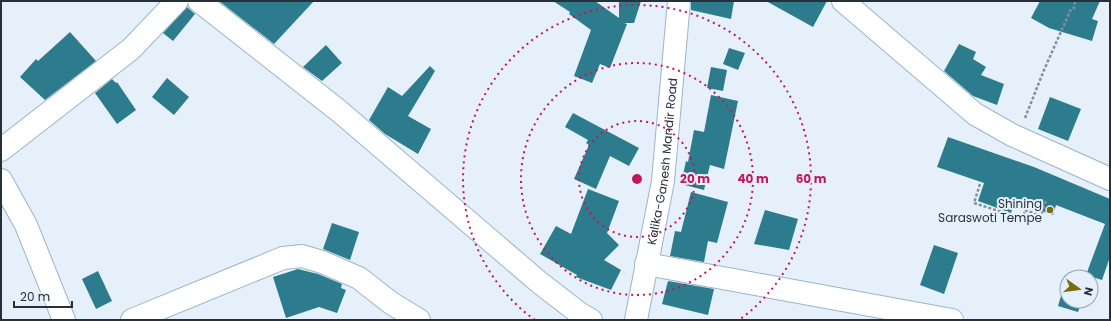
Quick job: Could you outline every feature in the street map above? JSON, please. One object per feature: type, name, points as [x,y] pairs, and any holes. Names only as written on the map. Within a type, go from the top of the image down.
[{"type":"street","points":[[1,150],[131,49],[177,1]]},
{"type":"street","points":[[199,1],[339,111],[540,283],[579,313],[591,320]]},
{"type":"street","name":"Kalika-Ganesh Mandir Road","points":[[636,320],[663,181],[678,1]]},
{"type":"street","points":[[843,1],[975,114],[1018,137],[1110,179]]},
{"type":"street","points":[[1,180],[26,225],[64,320]]},
{"type":"street","points":[[132,320],[283,258],[302,256],[322,262],[359,278],[391,303],[419,320]]},
{"type":"street","points":[[646,264],[952,320]]},
{"type":"path","points":[[1018,137],[1044,70],[1075,1]]},
{"type":"path","points":[[980,184],[974,203],[1014,216],[1023,218],[1025,210],[1041,216],[1046,201]]},
{"type":"building","points":[[219,1],[314,1],[274,44]]},
{"type":"building","points":[[553,1],[595,1],[619,18],[619,1],[641,1],[634,23],[624,23],[627,24],[610,68],[600,64],[592,83],[574,76],[591,30],[569,14],[570,12]]},
{"type":"building","points":[[691,1],[734,1],[731,19],[691,10]]},
{"type":"building","points":[[766,1],[827,1],[813,27]]},
{"type":"building","points":[[1040,1],[1100,1],[1092,19],[1098,21],[1092,41],[1049,28],[1031,18]]},
{"type":"building","points":[[187,7],[195,14],[173,41],[163,33]]},
{"type":"building","points":[[70,32],[96,61],[45,100],[20,77],[36,59],[38,61]]},
{"type":"building","points":[[959,44],[976,52],[973,59],[986,67],[981,75],[1004,84],[997,105],[973,96],[944,71]]},
{"type":"building","points":[[326,45],[342,63],[322,81],[303,67]]},
{"type":"building","points":[[729,48],[745,53],[738,70],[723,64]]},
{"type":"building","points":[[430,66],[435,71],[408,116],[431,129],[418,154],[385,134],[369,120],[388,87],[402,96]]},
{"type":"building","points":[[711,67],[727,70],[723,91],[707,88]]},
{"type":"building","points":[[167,78],[189,97],[174,115],[152,97]]},
{"type":"building","points":[[112,79],[116,83],[117,82],[136,110],[117,124],[95,93]]},
{"type":"building","points":[[711,95],[738,101],[724,169],[710,165],[704,190],[681,184],[686,161],[688,162],[694,130],[704,132]]},
{"type":"building","points":[[1050,97],[1081,109],[1068,141],[1038,129]]},
{"type":"building","points":[[573,113],[639,148],[629,166],[610,156],[596,189],[574,179],[589,145],[586,143],[588,140],[565,127]]},
{"type":"building","points":[[948,137],[1034,167],[1110,199],[1110,257],[1102,280],[1099,279],[1099,269],[1088,269],[1105,224],[1056,205],[1053,215],[1015,201],[1011,213],[978,201],[984,183],[937,167]]},
{"type":"building","points":[[588,189],[619,201],[607,233],[619,245],[604,260],[621,270],[611,290],[576,277],[577,275],[540,254],[556,226],[571,234]]},
{"type":"building","points":[[691,192],[728,202],[717,243],[708,241],[704,262],[670,256],[675,231],[681,232]]},
{"type":"building","points":[[765,210],[798,219],[789,250],[754,244]]},
{"type":"building","points":[[332,223],[359,232],[350,260],[323,249]]},
{"type":"building","points":[[934,245],[958,253],[944,294],[920,285]]},
{"type":"building","points":[[298,269],[318,274],[342,284],[341,288],[346,290],[337,313],[319,307],[286,318],[273,277]]},
{"type":"building","points":[[98,271],[112,301],[96,309],[82,279]]},
{"type":"building","points":[[668,281],[714,289],[708,315],[662,304]]},
{"type":"building","points":[[1068,309],[1079,309],[1078,312]]},
{"type":"place","name":"Shining Saraswoti Tempe","points":[[1050,210]]}]
